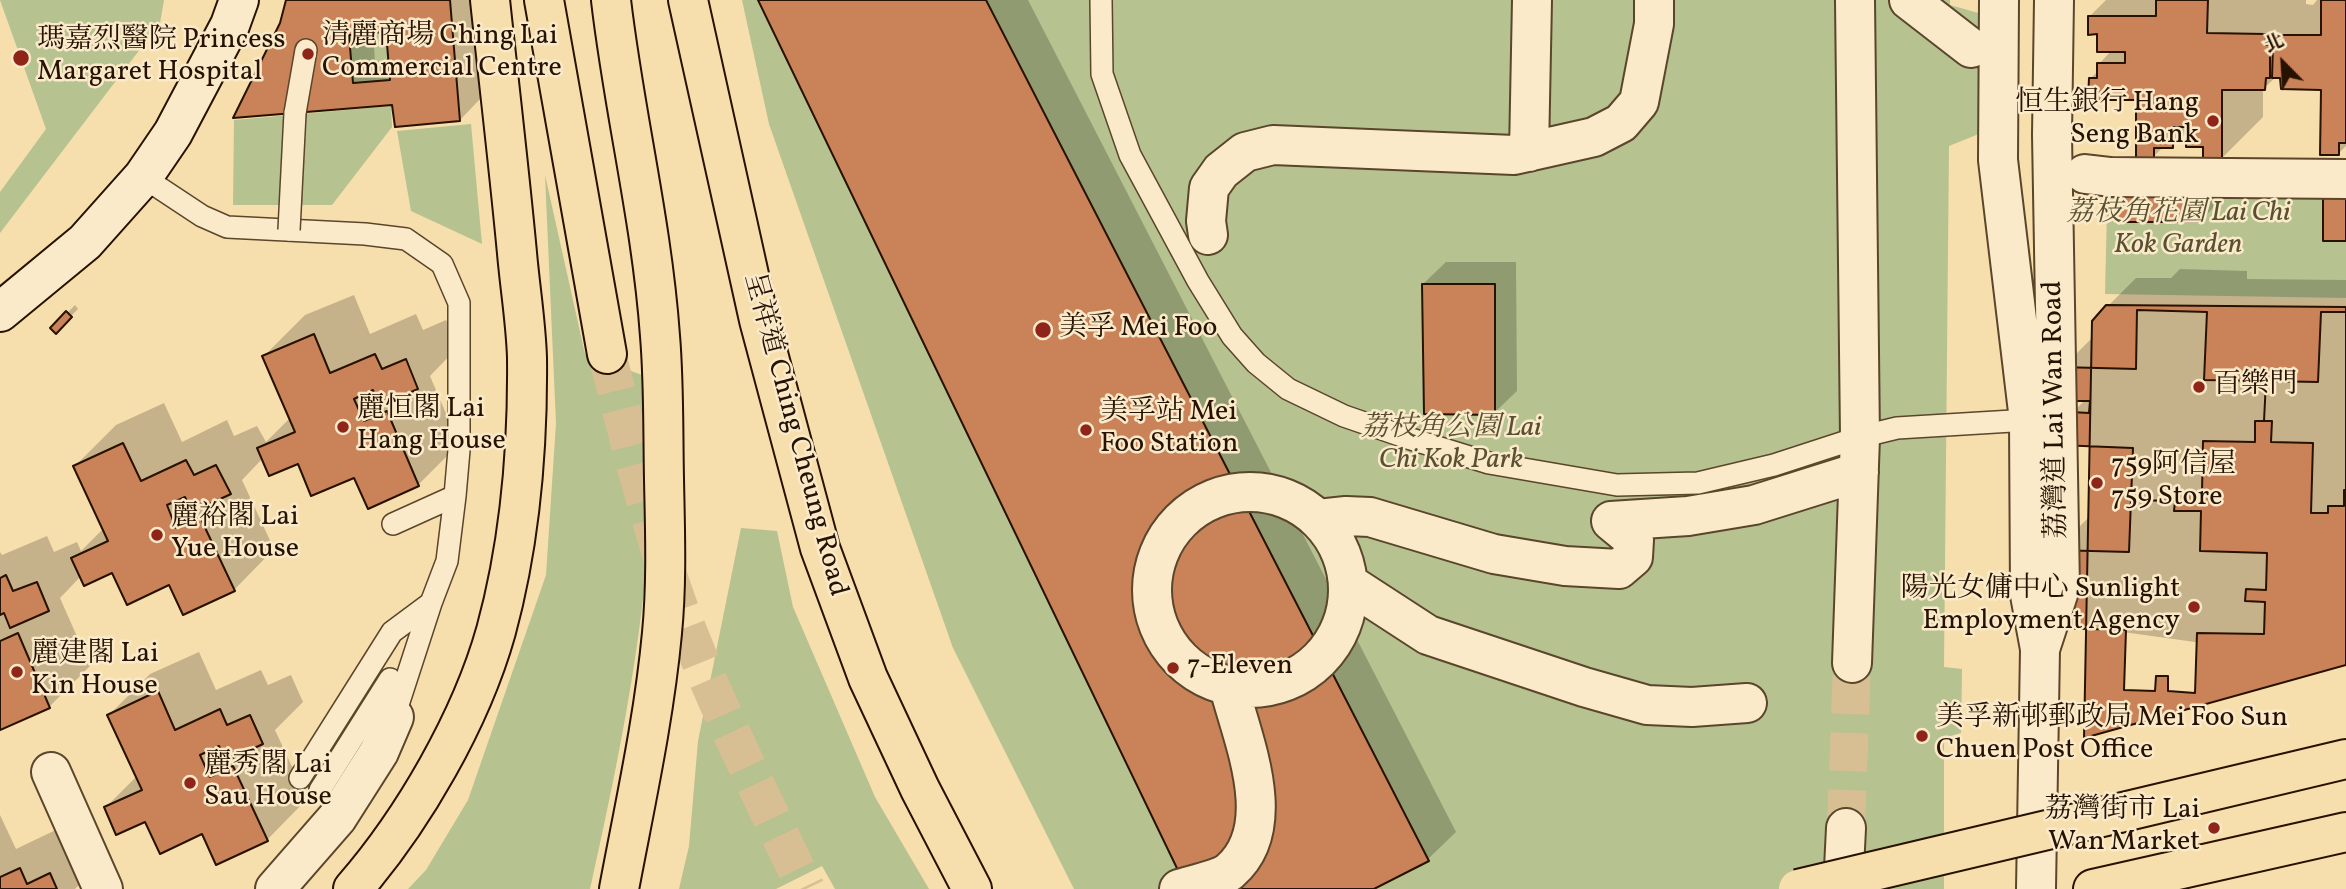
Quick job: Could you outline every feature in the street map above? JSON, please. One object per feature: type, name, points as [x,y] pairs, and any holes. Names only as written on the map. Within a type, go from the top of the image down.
[{"type":"main road","points":[[353,889],[400,828],[438,768],[470,701],[495,633],[519,519],[527,357],[490,0]]},
{"type":"main road","points":[[544,0],[607,354]]},
{"type":"main road","points":[[611,0],[636,148],[660,334],[664,406],[665,570],[662,632],[657,675],[619,889]]},
{"type":"main road","name":"呈祥道 Ching Cheung Road","points":[[688,0],[759,320],[820,548],[867,678],[972,889]]},
{"type":"main road","points":[[1798,889],[2346,760]]},
{"type":"main road","points":[[2093,889],[2346,832]]},
{"type":"street","points":[[0,312],[155,185],[179,121],[230,25],[239,0]]},
{"type":"street","points":[[1529,152],[1532,0]]},
{"type":"street","points":[[1208,235],[1206,221],[1209,188],[1221,171],[1245,152],[1254,149],[1273,145],[1514,155],[1594,136],[1620,123],[1639,102],[1654,24],[1654,0]]},
{"type":"street","points":[[1852,663],[1860,455],[1855,0]]},
{"type":"street","points":[[1909,0],[1971,48]]},
{"type":"street","name":"荔灣道 Lai Wan Road","points":[[1999,0],[1998,160],[2029,420],[2030,596],[2040,649],[2036,889]]},
{"type":"street","name":"荔灣道 Lai Wan Road","points":[[2040,649],[2060,588],[2052,135],[2054,0]]},
{"type":"street","points":[[2085,174],[2111,177],[2346,178]]},
{"type":"street","points":[[1318,519],[1370,517],[1494,554],[1565,566],[1619,569],[1633,557],[1634,540],[1611,521],[1688,516],[1754,505],[1860,455]]},
{"type":"street","points":[[1251,491],[1287,499],[1318,519],[1339,548],[1348,583],[1344,619],[1328,650],[1300,675],[1266,687],[1229,687],[1196,673],[1169,649],[1154,615],[1152,579],[1162,544],[1185,516],[1216,498],[1251,491]]},
{"type":"street","points":[[1348,583],[1429,635],[1584,687],[1647,705],[1692,707],[1747,703]]},
{"type":"street","points":[[1179,889],[1229,873],[1254,835],[1257,804],[1229,687]]},
{"type":"street","points":[[275,889],[328,804],[379,751],[396,695]]},
{"type":"street","points":[[51,772],[103,889]]},
{"type":"street","points":[[1843,889],[1846,828]]},
{"type":"lane","points":[[1101,0],[1102,74],[1130,155],[1198,281],[1232,336],[1256,363],[1287,389],[1344,416],[1489,463],[1617,485],[1698,483],[1774,465],[1860,455],[1909,427],[2029,420]]},
{"type":"lane","points":[[289,230],[295,113],[306,50]]},
{"type":"lane","points":[[155,185],[202,216],[227,227],[366,234],[406,239],[442,264],[459,303],[459,450],[447,500],[447,561],[396,695],[370,667]]},
{"type":"lane","points":[[393,524],[447,500]]},
{"type":"lane","points":[[300,778],[392,632],[431,603]]},
{"type":"green space","points":[[0,0],[164,0],[160,23],[0,233],[0,192],[46,129]]},
{"type":"green space","name":"荔枝角公園 Lai Chi Kok Park","points":[[742,0],[1950,0],[1950,5],[2000,19],[1991,129],[1949,146],[1944,667],[1962,669],[1961,733],[1944,738],[1944,889],[1074,889],[953,648],[769,124]]},
{"type":"green space","points":[[386,32],[390,80],[353,83],[349,35]]},
{"type":"green space","points":[[391,106],[392,127],[332,205],[233,205],[234,120]]},
{"type":"green space","points":[[471,124],[482,244],[411,211],[397,131]]},
{"type":"green space","name":"荔枝角花園 Lai Chi Kok Garden","points":[[2108,167],[2346,170],[2346,298],[2105,294]]},
{"type":"green space","points":[[545,175],[585,354],[650,378],[649,538],[640,626],[618,758],[590,889],[408,889],[426,870],[468,800],[546,575],[556,423]]},
{"type":"green space","points":[[741,528],[777,531],[793,607],[875,797],[929,889],[835,889],[822,866],[776,889],[679,889],[689,846],[698,741]]},
{"type":"building","name":"清麗商場 Ching Lai Commercial Centre","points":[[286,0],[450,0],[460,121],[395,127],[392,105],[233,118],[280,23]],"holes":[[[386,32],[390,80],[353,83],[349,35]]]},
{"type":"building","name":"美孚站 Mei Foo Station","points":[[758,0],[986,0],[1429,861],[1374,889],[1187,889]]},
{"type":"building","points":[[2156,0],[2208,0],[2207,33],[2266,34],[2265,45],[2270,45],[2270,78],[2266,78],[2265,90],[2222,90],[2222,159],[2203,159],[2203,147],[2186,147],[2186,127],[2173,127],[2173,148],[2154,148],[2154,158],[2136,158],[2136,100],[2088,100],[2089,78],[2097,78],[2097,63],[2125,63],[2125,52],[2097,52],[2097,34],[2088,35],[2088,16],[2156,16]]},
{"type":"building","points":[[2321,0],[2346,0],[2346,143],[2339,143],[2339,155],[2320,155],[2321,90],[2281,89],[2280,78],[2272,78],[2273,44],[2279,44],[2280,35],[2321,35]]},
{"type":"building","points":[[2323,184],[2346,184],[2346,241],[2323,241]]},
{"type":"building","points":[[2117,187],[2202,187],[2201,222],[2116,222]]},
{"type":"building","points":[[1422,284],[1495,284],[1495,415],[1424,414]]},
{"type":"building","points":[[2106,305],[2346,307],[2346,665],[2084,738],[2092,321]]},
{"type":"building","points":[[2137,310],[2207,312],[2204,380],[2266,381],[2264,421],[2255,421],[2255,442],[2203,441],[2202,493],[2175,492],[2175,501],[2131,500],[2133,448],[2058,445],[2071,412],[2089,413],[2090,401],[2071,401],[2060,367],[2136,369]]},
{"type":"building","points":[[66,311],[72,317],[56,334],[50,328]]},
{"type":"building","points":[[2321,312],[2346,312],[2346,490],[2344,506],[2328,506],[2328,513],[2311,513],[2313,443],[2271,442],[2272,421],[2264,421],[2266,381],[2318,382]]},
{"type":"building","name":"麗恒閣 Lai Hang House","points":[[314,334],[330,373],[375,354],[382,369],[406,359],[418,389],[379,406],[373,390],[354,399],[364,421],[387,411],[419,486],[368,509],[354,478],[311,496],[298,464],[269,476],[257,448],[295,432],[262,356]]},
{"type":"building","name":"麗裕閣 Lai Yue House","points":[[123,443],[141,481],[186,460],[194,475],[216,465],[231,494],[192,512],[185,497],[167,505],[176,528],[200,517],[235,591],[183,615],[169,585],[127,605],[112,573],[84,586],[71,558],[108,541],[73,466]]},
{"type":"building","points":[[2131,500],[2175,501],[2174,511],[2201,511],[2200,551],[2267,553],[2266,590],[2246,589],[2245,601],[2265,602],[2264,634],[2197,633],[2195,693],[2168,691],[2168,676],[2156,676],[2155,691],[2124,690],[2126,630],[2051,628],[2065,595],[2082,596],[2083,584],[2065,583],[2054,550],[2129,552]]},
{"type":"building","name":"麗建閣 Lai Kin House","points":[[6,575],[13,591],[37,582],[49,611],[10,628],[4,613],[0,615],[0,578]]},
{"type":"building","name":"麗建閣 Lai Kin House","points":[[18,633],[50,708],[0,730],[0,641]]},
{"type":"building","name":"麗秀閣 Lai Sau House","points":[[158,691],[175,730],[220,709],[227,725],[250,715],[263,744],[226,761],[219,746],[200,755],[210,777],[233,766],[268,841],[216,865],[202,834],[160,854],[145,822],[116,835],[104,807],[142,790],[107,715]]},
{"type":"building","points":[[20,868],[27,884],[50,873],[57,889],[0,889],[0,877]]},
{"type":"tunnel","points":[[607,354],[644,496],[677,602],[731,732],[806,889]]},
{"type":"tunnel","points":[[1846,828],[1852,663]]},
{"type":"place","name":"清麗商場 Ching Lai Commercial Centre","points":[[308,54]]},
{"type":"place","name":"瑪嘉烈醫院 Princess Margaret Hospital","points":[[21,58]]},
{"type":"place","name":"恒生銀行 Hang Seng Bank","points":[[2213,121]]},
{"type":"place","name":"美孚 Mei Foo","points":[[1043,330]]},
{"type":"place","name":"百樂門","points":[[2199,387]]},
{"type":"place","name":"麗恒閣 Lai Hang House","points":[[343,427]]},
{"type":"place","name":"美孚站 Mei Foo Station","points":[[1086,430]]},
{"type":"place","name":"759阿信屋 759 Store","points":[[2097,483]]},
{"type":"place","name":"麗裕閣 Lai Yue House","points":[[157,535]]},
{"type":"place","name":"陽光女傭中心 Sunlight Employment Agency","points":[[2194,607]]},
{"type":"place","name":"7-Eleven","points":[[1173,668]]},
{"type":"place","name":"麗建閣 Lai Kin House","points":[[17,672]]},
{"type":"place","name":"美孚新邨郵政局 Mei Foo Sun Chuen Post Office","points":[[1922,736]]},
{"type":"place","name":"麗秀閣 Lai Sau House","points":[[190,783]]},
{"type":"place","name":"荔灣街市 Lai Wan Market","points":[[2214,828]]}]
